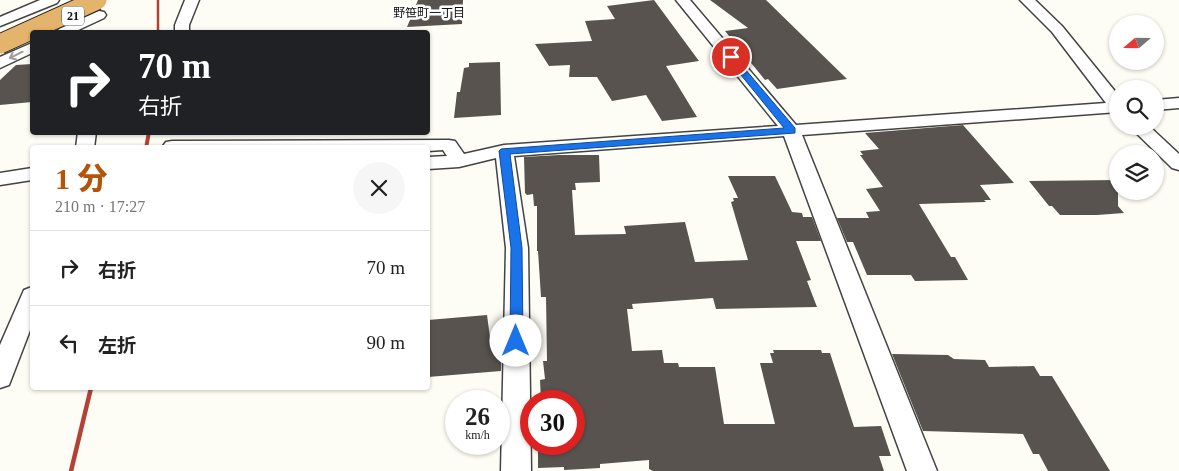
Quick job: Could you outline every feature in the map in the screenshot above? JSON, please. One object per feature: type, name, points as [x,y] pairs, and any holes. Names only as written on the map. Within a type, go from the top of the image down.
[{"type":"highway","name":"21","points":[[42,30],[100,4]]},
{"type":"highway","name":"21","points":[[35,30],[100,4]]},
{"type":"highway","name":"21","points":[[0,44],[30,32]]},
{"type":"street","points":[[0,22],[52,0]]},
{"type":"street","points":[[182,30],[182,25],[192,0]]},
{"type":"street","points":[[683,0],[791,130],[922,471]]},
{"type":"street","points":[[1027,0],[1057,29],[1109,95]]},
{"type":"street","points":[[67,30],[100,4]]},
{"type":"street","points":[[98,30],[100,4]]},
{"type":"street","points":[[0,63],[30,48]]},
{"type":"street","points":[[1164,104],[1179,103]]},
{"type":"street","points":[[430,162],[460,161],[504,151],[1109,108]]},
{"type":"street","points":[[1148,135],[1179,164]]},
{"type":"street","points":[[173,142],[449,145],[460,161]]},
{"type":"street","points":[[504,151],[517,248],[516,471]]},
{"type":"street","points":[[0,179],[30,174]]},
{"type":"street","points":[[0,186],[30,181]]},
{"type":"street","points":[[0,377],[30,301]]},
{"type":"building","points":[[418,0],[463,0],[462,24],[407,27]]},
{"type":"building","points":[[654,0],[699,61],[666,66],[697,117],[662,121],[646,95],[612,101],[597,77],[569,77],[570,65],[549,66],[535,44],[592,41],[585,21],[615,19],[607,6]]},
{"type":"building","points":[[710,0],[766,0],[847,79],[777,89],[768,79],[765,80],[725,31],[748,28]]},
{"type":"building","points":[[500,62],[501,115],[454,118],[457,92],[460,92],[464,68],[469,67],[469,63]]},
{"type":"building","points":[[30,64],[30,102],[0,105],[0,80],[16,65]]},
{"type":"building","points":[[963,125],[1014,183],[980,185],[991,200],[984,200],[986,202],[919,204],[951,257],[955,257],[968,280],[915,281],[911,275],[867,275],[853,242],[847,242],[837,218],[869,218],[866,212],[880,211],[866,189],[883,187],[860,155],[863,155],[860,151],[879,149],[865,133]]},
{"type":"building","points":[[599,155],[600,182],[575,183],[576,190],[572,190],[575,235],[626,234],[624,226],[685,222],[695,262],[748,260],[731,202],[734,201],[733,198],[738,198],[728,176],[775,176],[792,212],[802,213],[803,217],[812,217],[821,241],[796,241],[811,280],[807,281],[817,307],[716,309],[713,298],[632,304],[633,309],[627,309],[632,351],[662,350],[664,363],[678,363],[679,367],[715,367],[724,424],[775,424],[760,363],[773,363],[770,353],[774,353],[773,350],[821,350],[822,353],[830,353],[854,427],[881,426],[891,456],[879,456],[884,471],[653,471],[649,469],[649,460],[600,464],[600,468],[564,470],[564,467],[538,468],[538,455],[585,455],[585,390],[540,390],[540,380],[545,379],[543,361],[547,361],[546,297],[541,297],[537,251],[537,206],[534,206],[533,194],[527,195],[525,193],[524,157]]},
{"type":"building","points":[[1109,180],[1109,200],[1118,200],[1118,206],[1124,213],[1060,215],[1052,206],[1049,206],[1029,181]]},
{"type":"building","points":[[487,315],[491,345],[502,344],[501,371],[430,377],[430,320]]},
{"type":"building","points":[[892,354],[948,355],[954,359],[985,360],[989,367],[1034,366],[1040,376],[1052,376],[1110,471],[1048,471],[1039,454],[1033,454],[1023,434],[923,431]]},
{"type":"railway","points":[[158,0],[158,30]]},
{"type":"railway","points":[[147,145],[148,135]]},
{"type":"railway","points":[[71,471],[91,390]]},
{"type":"district","name":"野笹町一丁目","points":[[429,13]]},
{"type":"route","points":[[516,341],[517,248],[504,151],[791,130],[731,57]]}]
